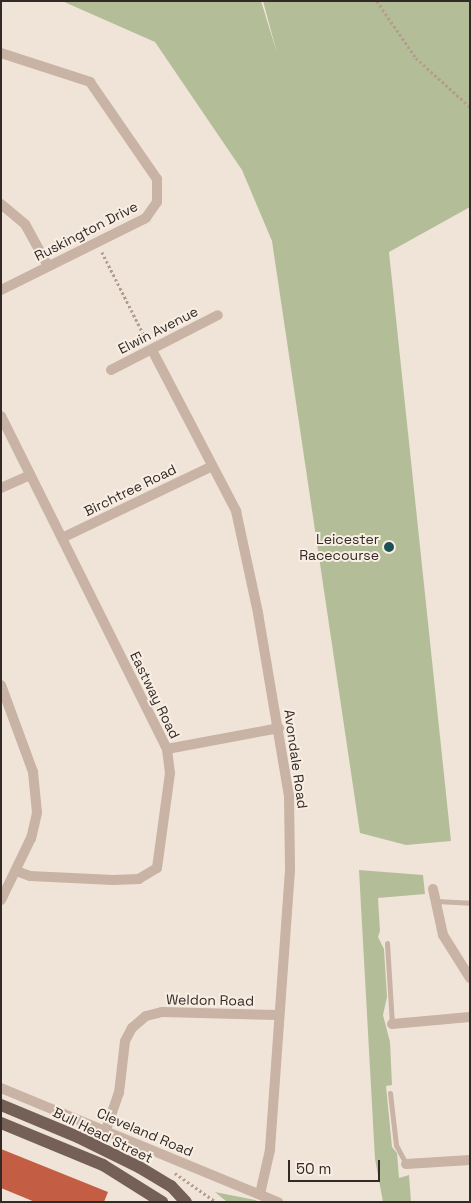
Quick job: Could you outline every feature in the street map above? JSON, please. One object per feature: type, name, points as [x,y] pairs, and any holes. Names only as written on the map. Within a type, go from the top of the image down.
[{"type":"main road","name":"Bull Head Street","points":[[1,1105],[78,1137],[139,1167],[171,1186],[186,1202]]},
{"type":"main road","name":"Bull Head Street","points":[[1,1123],[102,1165],[162,1202]]},
{"type":"street","name":"Ruskington Drive","points":[[1,53],[90,82],[157,179],[157,202],[146,218],[1,290]]},
{"type":"street","points":[[1,204],[25,224],[48,266]]},
{"type":"street","name":"Elwin Avenue","points":[[111,370],[218,314]]},
{"type":"street","name":"Avondale Road","points":[[152,350],[210,466],[236,511],[279,728],[289,796],[290,870],[278,1015],[270,1150],[260,1194]]},
{"type":"street","name":"Eastway Road","points":[[1,416],[167,749],[170,772],[157,868],[140,879],[113,880],[30,876],[16,871]]},
{"type":"street","name":"Birchtree Road","points":[[62,538],[210,466]]},
{"type":"street","points":[[1,488],[30,476]]},
{"type":"street","points":[[1,685],[34,772],[37,813],[31,838],[1,900]]},
{"type":"street","points":[[167,749],[279,728]]},
{"type":"street","points":[[434,889],[443,936],[470,978]]},
{"type":"street","name":"Weldon Road","points":[[106,1130],[119,1093],[125,1041],[132,1028],[146,1016],[162,1012],[278,1015]]},
{"type":"street","points":[[392,1024],[470,1017]]},
{"type":"street","name":"Cleveland Road","points":[[1,1088],[278,1202]]},
{"type":"street","points":[[406,1164],[470,1160]]},
{"type":"lane","points":[[436,901],[470,903]]},
{"type":"lane","points":[[387,943],[392,1024]]},
{"type":"lane","points":[[390,1093],[396,1145],[406,1164]]},
{"type":"path","points":[[377,1],[416,58],[470,107]]},
{"type":"path","points":[[97,242],[152,350]]},
{"type":"green space","name":"Leicester Racecourse","points":[[62,1],[261,1],[277,53],[263,1],[470,1],[470,207],[389,252],[451,841],[406,845],[360,833],[272,241],[242,170],[155,42]]},
{"type":"green space","points":[[359,870],[423,875],[425,894],[378,898],[380,931],[378,937],[384,949],[387,997],[383,1015],[390,1042],[392,1085],[386,1086],[392,1147],[397,1153],[399,1178],[409,1175],[411,1202],[383,1202],[375,1159]]},
{"type":"green space","points":[[215,1192],[255,1200],[259,1202],[227,1202]]},
{"type":"building","points":[[1,1149],[108,1192],[104,1202],[35,1202],[1,1188]]},
{"type":"place","name":"Leicester Racecourse","points":[[389,547]]}]
